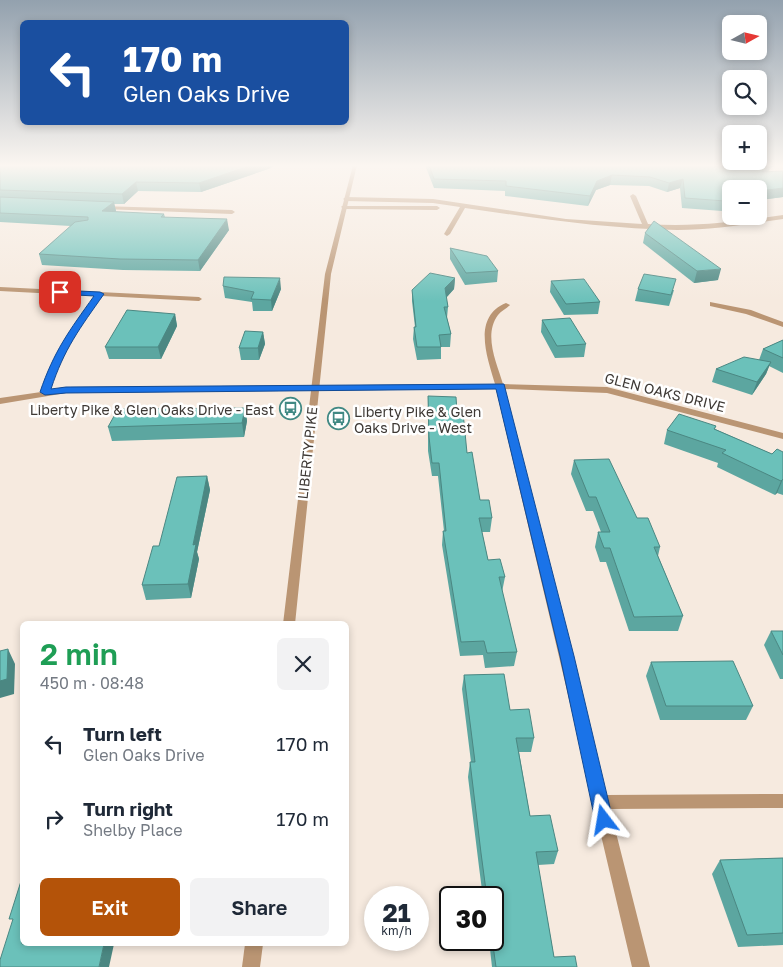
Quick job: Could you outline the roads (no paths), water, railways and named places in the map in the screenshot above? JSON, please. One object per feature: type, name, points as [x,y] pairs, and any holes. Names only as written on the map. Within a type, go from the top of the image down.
[{"type":"street","points":[[181,210],[232,212]]},
{"type":"street","name":"LIBERTY PIKE","points":[[289,621],[328,274],[343,210]]},
{"type":"street","points":[[447,234],[461,210]]},
{"type":"street","points":[[487,210],[585,223],[646,226],[701,227],[781,218]]},
{"type":"street","points":[[639,210],[646,226]]},
{"type":"street","points":[[0,289],[199,299]]},
{"type":"street","points":[[45,392],[54,365],[65,342],[100,294]]},
{"type":"street","points":[[714,304],[748,312],[783,324]]},
{"type":"street","points":[[506,305],[494,314],[489,328],[489,350],[500,386],[567,656],[600,802],[641,967]]},
{"type":"street","name":"GLEN OAKS DRIVE","points":[[0,401],[66,390],[500,386],[607,390],[783,436]]},
{"type":"street","points":[[600,802],[783,801]]},
{"type":"street","points":[[251,967],[254,946]]},
{"type":"place","name":"Liberty Pike & Glen Oaks Drive - East","points":[[290,409]]},
{"type":"place","name":"Liberty Pike & Glen Oaks Drive - West","points":[[338,419]]}]
